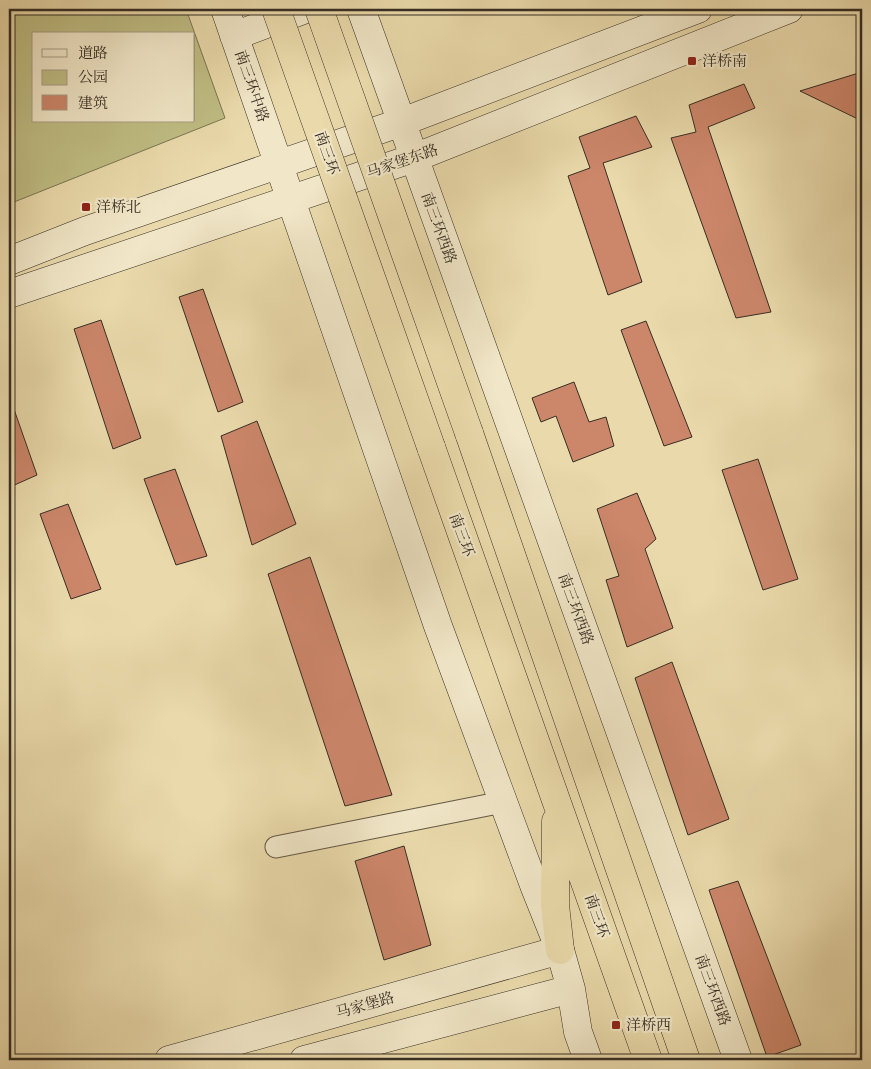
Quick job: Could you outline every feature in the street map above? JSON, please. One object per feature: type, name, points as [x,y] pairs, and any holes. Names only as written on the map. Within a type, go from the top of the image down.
[{"type":"highway","name":"南三环","points":[[276,9],[648,1060]]},
{"type":"highway","points":[[319,9],[469,433],[686,1060]]},
{"type":"highway","points":[[556,802],[555,905],[560,950]]},
{"type":"street","name":"南三环中路","points":[[225,9],[290,198]]},
{"type":"street","points":[[234,36],[306,9]]},
{"type":"street","points":[[361,9],[402,122]]},
{"type":"street","points":[[9,261],[85,231],[402,122],[698,9]]},
{"type":"street","name":"马家堡东路","points":[[9,294],[290,198],[414,158],[789,9]]},
{"type":"street","name":"南三环西路","points":[[402,122],[738,1060]]},
{"type":"street","points":[[290,198],[438,626],[560,950],[571,989],[578,1032],[588,1060]]},
{"type":"street","points":[[276,847],[503,802]]},
{"type":"street","name":"马家堡路","points":[[169,1060],[560,950]]},
{"type":"street","points":[[304,1060],[571,989]]},
{"type":"green space","points":[[9,9],[186,9],[194,32],[32,32],[32,122],[195,122],[195,34],[225,118],[9,204]]},
{"type":"building","points":[[862,72],[862,121],[800,91]]},
{"type":"building","points":[[744,84],[755,108],[708,127],[771,312],[736,318],[671,138],[696,132],[689,105]]},
{"type":"building","points":[[636,116],[652,147],[603,163],[642,282],[608,295],[568,176],[590,168],[579,137]]},
{"type":"building","points":[[203,289],[243,402],[218,412],[179,297]]},
{"type":"building","points":[[101,320],[141,438],[113,449],[74,329]]},
{"type":"building","points":[[646,321],[692,437],[664,446],[621,330]]},
{"type":"building","points":[[574,382],[589,422],[606,417],[614,446],[573,462],[556,416],[541,422],[532,398]]},
{"type":"building","points":[[9,395],[37,475],[10,487],[9,483]]},
{"type":"building","points":[[257,421],[296,524],[252,545],[221,436]]},
{"type":"building","points":[[758,459],[798,579],[763,590],[722,470]]},
{"type":"building","points":[[175,469],[207,556],[176,565],[144,479]]},
{"type":"building","points":[[637,493],[656,539],[645,549],[673,628],[627,647],[606,580],[619,576],[597,509]]},
{"type":"building","points":[[68,504],[101,589],[71,599],[40,514]]},
{"type":"building","points":[[310,557],[392,795],[345,806],[268,574]]},
{"type":"building","points":[[672,662],[729,819],[688,835],[635,678]]},
{"type":"building","points":[[404,846],[431,945],[384,960],[355,861]]},
{"type":"building","points":[[738,881],[801,1045],[767,1057],[709,890]]},
{"type":"place","name":"洋桥南","points":[[692,61]]},
{"type":"place","name":"洋桥北","points":[[86,207]]},
{"type":"place","name":"洋桥西","points":[[616,1025]]}]
